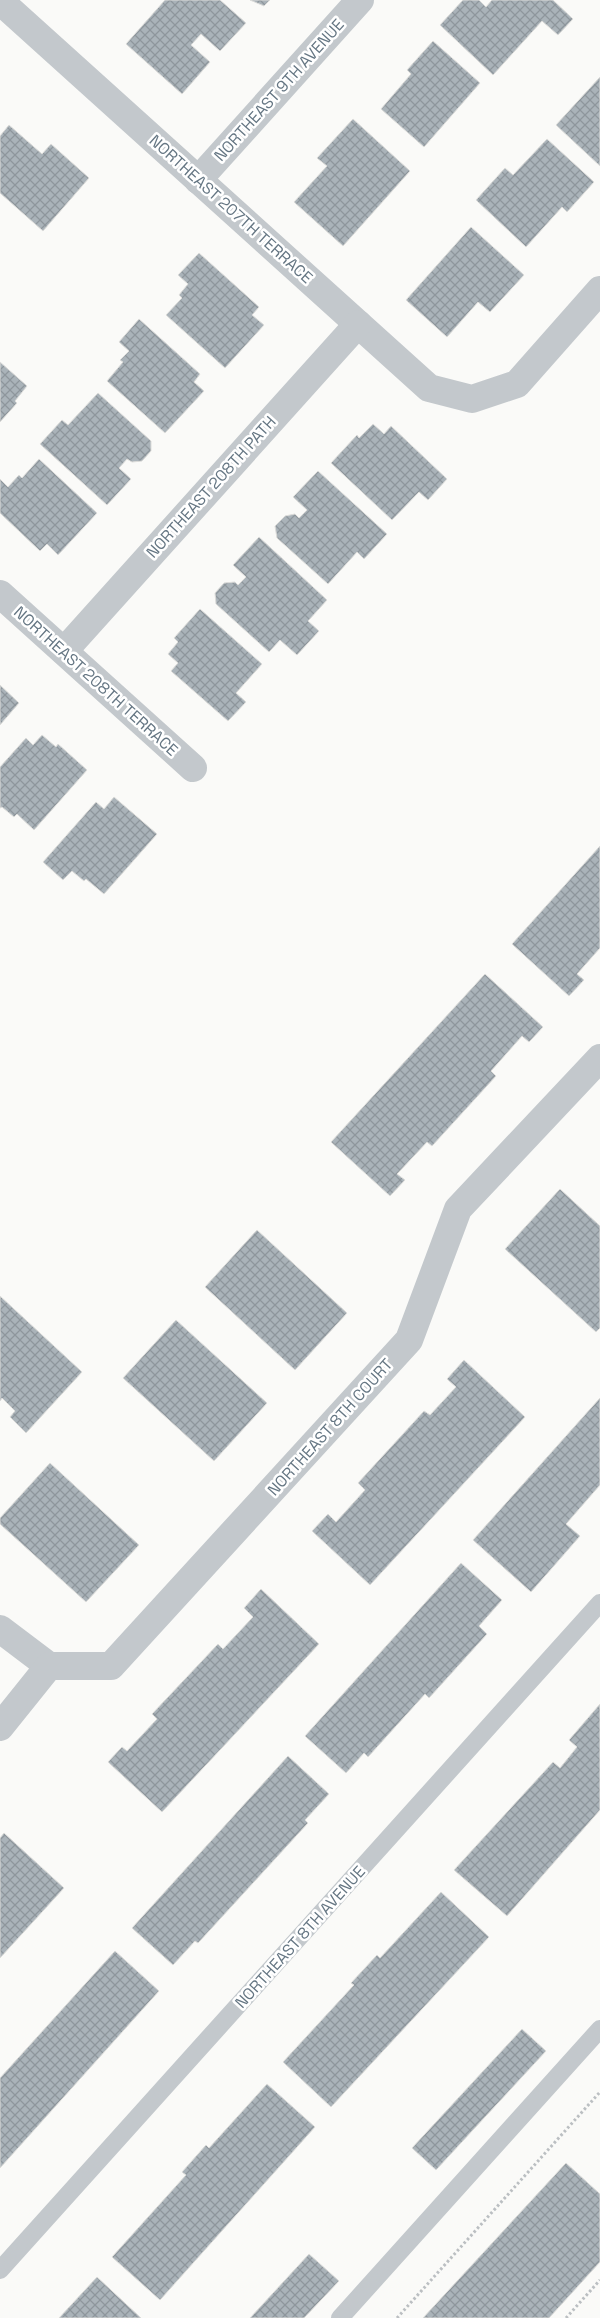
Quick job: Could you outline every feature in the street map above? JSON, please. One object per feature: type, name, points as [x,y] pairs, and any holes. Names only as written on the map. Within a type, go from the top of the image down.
[{"type":"street","name":"NORTHEAST 9TH AVENUE","points":[[198,180],[360,0]]},
{"type":"street","name":"NORTHEAST 207TH TERRACE","points":[[0,1],[429,388],[472,399],[517,384],[600,290]]},
{"type":"street","name":"NORTHEAST 208TH PATH","points":[[64,651],[358,324]]},
{"type":"street","name":"NORTHEAST 208TH TERRACE","points":[[0,594],[193,768]]},
{"type":"street","name":"NORTHEAST 8TH COURT","points":[[50,1666],[111,1666],[403,1348],[409,1340],[458,1209],[600,1058]]},
{"type":"street","points":[[0,1629],[50,1666],[0,1728]]},
{"type":"lane","name":"NORTHEAST 8TH AVENUE","points":[[0,2270],[600,1603]]},
{"type":"lane","points":[[340,2318],[600,2029]]},
{"type":"path","points":[[397,2318],[600,2092]]},
{"type":"path","points":[[566,2318],[600,2280]]},
{"type":"building","points":[[165,0],[220,0],[246,23],[220,51],[201,34],[191,45],[210,62],[182,94],[126,44]]},
{"type":"building","points":[[250,0],[270,0],[264,6]]},
{"type":"building","points":[[463,0],[479,0],[486,7],[492,0],[553,0],[573,19],[558,35],[542,21],[493,75],[440,25]]},
{"type":"building","points":[[433,41],[480,83],[424,147],[381,109],[411,74],[407,70]]},
{"type":"building","points":[[600,77],[600,166],[556,125]]},
{"type":"building","points":[[353,119],[410,171],[343,246],[294,202],[327,166],[317,158]]},
{"type":"building","points":[[9,125],[42,154],[51,144],[89,178],[43,231],[0,193],[0,136]]},
{"type":"building","points":[[547,139],[594,182],[567,212],[562,207],[526,247],[476,200],[505,168],[513,175]]},
{"type":"building","points":[[471,227],[524,275],[490,312],[478,302],[447,337],[406,300]]},
{"type":"building","points":[[199,253],[259,307],[252,315],[264,325],[225,368],[166,315],[182,298],[179,295],[188,284],[178,275]]},
{"type":"building","points":[[139,319],[200,374],[194,382],[204,391],[165,433],[107,381],[123,362],[120,360],[129,351],[119,342]]},
{"type":"building","points":[[0,362],[27,386],[15,401],[17,403],[0,422]]},
{"type":"building","points":[[98,393],[151,441],[151,451],[142,461],[132,462],[127,459],[119,468],[131,479],[107,505],[40,444],[62,420],[68,425]]},
{"type":"building","points":[[373,424],[384,434],[391,426],[447,479],[428,500],[419,492],[392,520],[331,463],[357,435],[359,438]]},
{"type":"building","points":[[39,459],[97,513],[58,555],[47,544],[40,551],[0,513],[0,479],[8,487],[19,475],[22,478]]},
{"type":"building","points":[[318,471],[387,534],[364,559],[357,552],[328,584],[277,538],[275,526],[285,516],[295,514],[299,518],[307,510],[293,497]]},
{"type":"building","points":[[259,537],[327,600],[308,621],[319,631],[297,655],[280,640],[269,652],[216,604],[215,593],[224,583],[235,582],[238,585],[246,577],[233,565]]},
{"type":"building","points":[[200,609],[262,664],[236,693],[246,702],[228,721],[171,671],[178,663],[168,654],[178,642],[174,638]]},
{"type":"building","points":[[0,685],[19,703],[0,725]]},
{"type":"building","points":[[42,735],[56,747],[58,744],[87,770],[34,830],[17,814],[14,817],[2,807],[0,808],[0,767],[26,738],[33,745]]},
{"type":"building","points":[[114,797],[157,834],[104,894],[86,879],[84,881],[72,871],[63,880],[43,862],[96,802],[104,809]]},
{"type":"building","points":[[600,846],[600,948],[577,974],[584,980],[569,996],[512,944]]},
{"type":"building","points":[[485,974],[543,1027],[529,1042],[522,1036],[491,1071],[496,1076],[432,1146],[427,1142],[397,1174],[405,1180],[390,1196],[331,1142]]},
{"type":"building","points":[[560,1189],[600,1226],[600,1328],[596,1332],[505,1249]]},
{"type":"building","points":[[257,1230],[347,1313],[295,1370],[205,1287]]},
{"type":"building","points":[[0,1296],[82,1372],[26,1433],[10,1417],[15,1411],[2,1398],[0,1401]]},
{"type":"building","points":[[176,1320],[267,1403],[214,1461],[123,1378]]},
{"type":"building","points":[[464,1360],[525,1417],[370,1585],[312,1531],[328,1514],[336,1522],[365,1490],[358,1483],[424,1411],[430,1415],[456,1387],[447,1379]]},
{"type":"building","points":[[600,1398],[600,1485],[566,1524],[580,1536],[531,1592],[473,1540]]},
{"type":"building","points":[[50,1463],[139,1545],[86,1602],[0,1524],[0,1518]]},
{"type":"building","points":[[461,1563],[502,1600],[479,1626],[487,1634],[429,1698],[425,1694],[368,1757],[364,1753],[346,1773],[305,1736]]},
{"type":"building","points":[[261,1589],[319,1644],[162,1812],[108,1762],[122,1747],[127,1751],[157,1719],[152,1714],[218,1644],[223,1649],[253,1617],[244,1608]]},
{"type":"building","points":[[600,1704],[600,1810],[507,1916],[454,1870],[553,1762],[560,1768],[577,1747],[569,1740]]},
{"type":"building","points":[[288,1756],[329,1794],[305,1820],[308,1823],[198,1943],[195,1941],[173,1965],[132,1928]]},
{"type":"building","points":[[4,1833],[64,1888],[0,1958],[0,1838]]},
{"type":"building","points":[[441,1892],[489,1937],[331,2107],[283,2062],[354,1985],[351,1983],[377,1955],[380,1958]]},
{"type":"building","points":[[115,1951],[159,1991],[0,2168],[0,2078]]},
{"type":"building","points":[[522,2029],[546,2051],[436,2170],[412,2148]]},
{"type":"building","points":[[267,2084],[315,2127],[160,2300],[112,2257],[186,2175],[182,2172],[206,2145],[209,2148]]},
{"type":"building","points":[[566,2163],[600,2194],[600,2262],[549,2318],[423,2318]]},
{"type":"building","points":[[309,2254],[339,2281],[304,2318],[250,2318]]},
{"type":"building","points":[[97,2277],[141,2318],[59,2318]]}]
